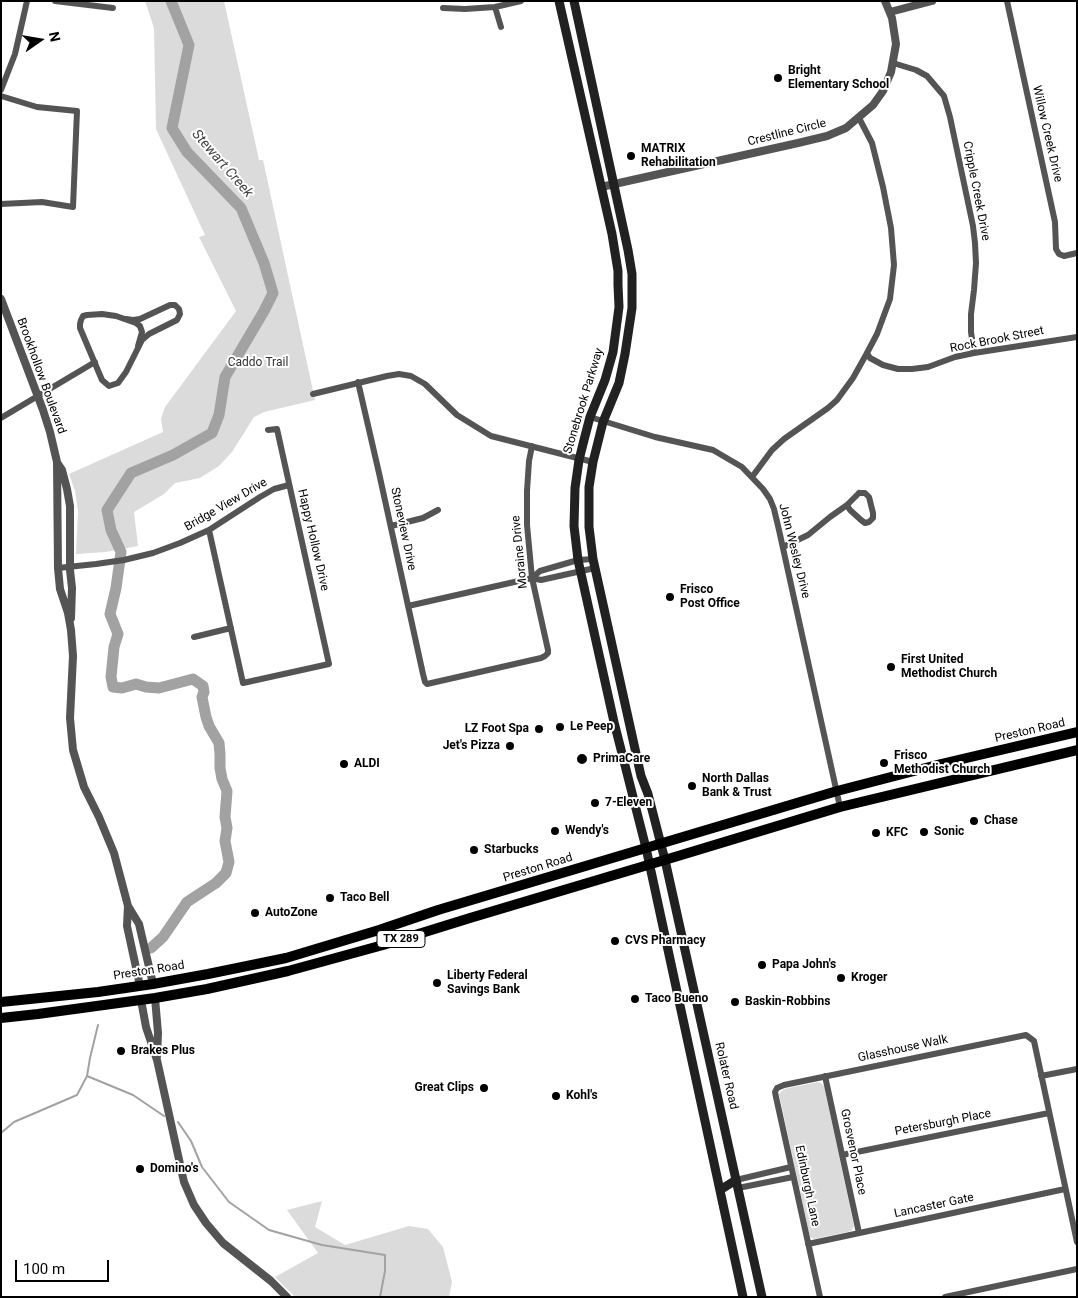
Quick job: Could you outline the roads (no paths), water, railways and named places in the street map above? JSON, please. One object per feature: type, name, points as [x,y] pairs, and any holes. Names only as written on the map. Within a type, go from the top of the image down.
[{"type":"main road","name":"Stonebrook Parkway","points":[[559,1],[618,271],[619,307],[613,352],[605,380],[590,417],[579,460],[575,488],[574,526],[579,571],[650,865]]},
{"type":"main road","name":"Stonebrook Parkway","points":[[574,1],[632,274],[632,308],[626,354],[619,383],[603,422],[593,462],[589,487],[589,527],[594,564],[641,776],[648,794],[665,860]]},
{"type":"main road","points":[[619,307],[632,308]]},
{"type":"main road","points":[[618,317],[631,318]]},
{"type":"main road","points":[[601,659],[615,656]]},
{"type":"main road","points":[[614,722],[629,720]]},
{"type":"main road","name":"Preston Road","points":[[1,1002],[140,986],[266,962],[379,930],[438,910],[837,791],[1077,732]]},
{"type":"main road","name":"TX 289","points":[[1,1018],[155,998],[288,971],[383,945],[840,807],[1077,750]]},
{"type":"main road","name":"Rolater Road","points":[[665,860],[762,1297]]},
{"type":"main road","points":[[650,865],[743,1297]]},
{"type":"main road","points":[[506,890],[510,906]]},
{"type":"main road","points":[[322,947],[326,961]]},
{"type":"main road","points":[[672,971],[689,966]]},
{"type":"main road","points":[[153,984],[155,998]]},
{"type":"main road","points":[[140,986],[141,1000]]},
{"type":"main road","points":[[690,1051],[707,1048]]},
{"type":"main road","points":[[720,1190],[737,1184]]},
{"type":"street","points":[[1,90],[15,54],[27,1]]},
{"type":"street","points":[[55,1],[112,8]]},
{"type":"street","points":[[443,8],[495,7],[521,1]]},
{"type":"street","name":"Crestline Circle","points":[[601,187],[827,136],[846,128],[873,105],[883,91],[891,72],[896,44],[892,18],[885,1]]},
{"type":"street","points":[[890,12],[932,1]]},
{"type":"street","name":"Willow Creek Drive","points":[[1007,1],[1053,214],[1056,249],[1059,254],[1064,256],[1077,253]]},
{"type":"street","points":[[495,7],[501,27]]},
{"type":"street","name":"Cripple Creek Drive","points":[[893,63],[916,70],[927,76],[944,96],[950,117],[975,243],[976,263],[971,314],[974,353]]},
{"type":"street","points":[[1,96],[38,107],[77,111],[73,207],[42,202],[1,204]]},
{"type":"street","points":[[752,477],[772,450],[784,439],[837,400],[868,353],[890,299],[894,265],[891,228],[872,143],[859,118]]},
{"type":"street","name":"Brookhollow Boulevard","points":[[1,301],[38,396],[50,432],[57,462],[58,568],[60,589],[71,628]]},
{"type":"street","points":[[126,319],[140,319],[170,305],[175,305],[179,309],[180,314],[177,320],[147,335],[138,346]]},
{"type":"street","points":[[98,314],[108,314],[126,319],[138,324],[142,333],[126,372],[118,383],[109,386],[102,380],[80,328],[81,320],[85,315],[98,314]]},
{"type":"street","name":"Rock Brook Street","points":[[868,353],[870,358],[883,365],[898,369],[928,368],[955,357],[1077,336]]},
{"type":"street","points":[[1,418],[95,362]]},
{"type":"street","points":[[313,394],[358,382],[400,374],[411,376],[425,384],[457,415],[491,436],[579,460],[593,462]]},
{"type":"street","name":"Stoneview Drive","points":[[358,382],[424,682]]},
{"type":"street","name":"John Wesley Drive","points":[[590,417],[656,437],[714,450],[742,467],[770,499],[783,547],[840,807]]},
{"type":"street","name":"Happy Hollow Drive","points":[[231,628],[243,683],[329,664],[276,428],[268,430]]},
{"type":"street","name":"Moraine Drive","points":[[424,682],[427,684],[541,658],[548,654],[532,578],[527,525],[527,491],[532,446]]},
{"type":"street","name":"Brookhollow Boulevard","points":[[57,462],[62,470],[70,506],[73,656],[70,718],[73,750],[84,787],[114,853],[128,906],[128,926],[140,986]]},
{"type":"street","name":"Bridge View Drive","points":[[58,568],[153,553],[209,530],[260,496],[274,489],[289,485]]},
{"type":"street","points":[[783,547],[808,535],[847,505],[859,493],[865,493],[869,497],[873,518],[865,523],[847,505]]},
{"type":"street","points":[[391,526],[423,518],[438,510]]},
{"type":"street","points":[[194,637],[231,628],[209,530]]},
{"type":"street","points":[[532,578],[540,571],[578,560],[594,564]]},
{"type":"street","points":[[408,606],[532,578],[541,580],[579,571],[594,564]]},
{"type":"street","name":"Brookhollow Boulevard","points":[[128,906],[139,924],[153,984]]},
{"type":"street","points":[[155,998],[158,1033],[157,1060]]},
{"type":"street","points":[[141,1000],[146,1027],[157,1060],[184,1182],[194,1204],[223,1244],[271,1281],[287,1297]]},
{"type":"street","name":"Glasshouse Walk","points":[[784,1085],[1026,1035],[1034,1041],[1041,1076]]},
{"type":"street","points":[[1077,1069],[1041,1076],[1077,1242]]},
{"type":"street","name":"Grosvenor Place","points":[[825,1076],[859,1233]]},
{"type":"street","name":"Edinburgh Lane","points":[[784,1085],[777,1088],[775,1092],[820,1297]]},
{"type":"street","name":"Petersburgh Place","points":[[842,1155],[1049,1113]]},
{"type":"street","points":[[737,1184],[791,1166]]},
{"type":"street","points":[[737,1184],[793,1176]]},
{"type":"street","name":"Lancaster Gate","points":[[808,1244],[1066,1189]]},
{"type":"street","points":[[945,1297],[1077,1269]]},
{"type":"waterway","name":"Stewart Creek","points":[[151,948],[163,937],[187,902],[216,883],[226,873],[229,862],[225,841],[227,791],[220,768],[219,743],[206,717],[202,697],[204,692],[203,686],[193,679],[159,688],[136,684],[122,688],[113,687],[111,677],[114,647],[118,634],[110,614],[121,552],[111,530],[107,510],[131,473],[173,455],[212,433],[219,415],[225,377],[273,293],[264,263],[241,208],[187,152],[172,128],[189,45],[171,1]]},
{"type":"waterway","points":[[1,1133],[14,1122],[77,1095],[87,1076],[98,1025]]},
{"type":"waterway","name":"Stewart Creek","points":[[87,1076],[133,1095],[164,1116]]},
{"type":"waterway","name":"Stewart Creek","points":[[178,1122],[191,1141],[202,1167],[229,1202],[269,1230],[322,1245],[385,1255],[385,1271],[380,1297]]},
{"type":"place","name":"Bright Elementary School","points":[[778,78]]},
{"type":"place","name":"MATRIX Rehabilitation","points":[[631,156]]},
{"type":"place","name":"Frisco Post Office","points":[[670,597]]},
{"type":"place","name":"First United Methodist Church","points":[[891,667]]},
{"type":"place","name":"Le Peep","points":[[560,727]]},
{"type":"place","name":"LZ Foot Spa","points":[[539,729]]},
{"type":"place","name":"Jet's Pizza","points":[[510,746]]},
{"type":"place","name":"PrimaCare","points":[[582,759]]},
{"type":"place","name":"Frisco Methodist Church","points":[[884,763]]},
{"type":"place","name":"ALDI","points":[[344,764]]},
{"type":"place","name":"North Dallas Bank & Trust","points":[[692,786]]},
{"type":"place","name":"7-Eleven","points":[[595,803]]},
{"type":"place","name":"Chase","points":[[974,821]]},
{"type":"place","name":"Wendy's","points":[[555,831]]},
{"type":"place","name":"Sonic","points":[[924,832]]},
{"type":"place","name":"KFC","points":[[876,833]]},
{"type":"place","name":"Starbucks","points":[[474,850]]},
{"type":"place","name":"Taco Bell","points":[[330,898]]},
{"type":"place","name":"AutoZone","points":[[255,913]]},
{"type":"place","name":"CVS Pharmacy","points":[[615,941]]},
{"type":"place","name":"Papa John's","points":[[762,965]]},
{"type":"place","name":"Kroger","points":[[841,978]]},
{"type":"place","name":"Liberty Federal Savings Bank","points":[[437,983]]},
{"type":"place","name":"Taco Bueno","points":[[635,999]]},
{"type":"place","name":"Baskin-Robbins","points":[[735,1002]]},
{"type":"place","name":"Brakes Plus","points":[[121,1051]]},
{"type":"place","name":"Great Clips","points":[[484,1088]]},
{"type":"place","name":"Kohl's","points":[[556,1096]]},
{"type":"place","name":"Domino's","points":[[140,1169]]},
{"type":"park label","name":"Caddo Trail","points":[[258,363]]}]
